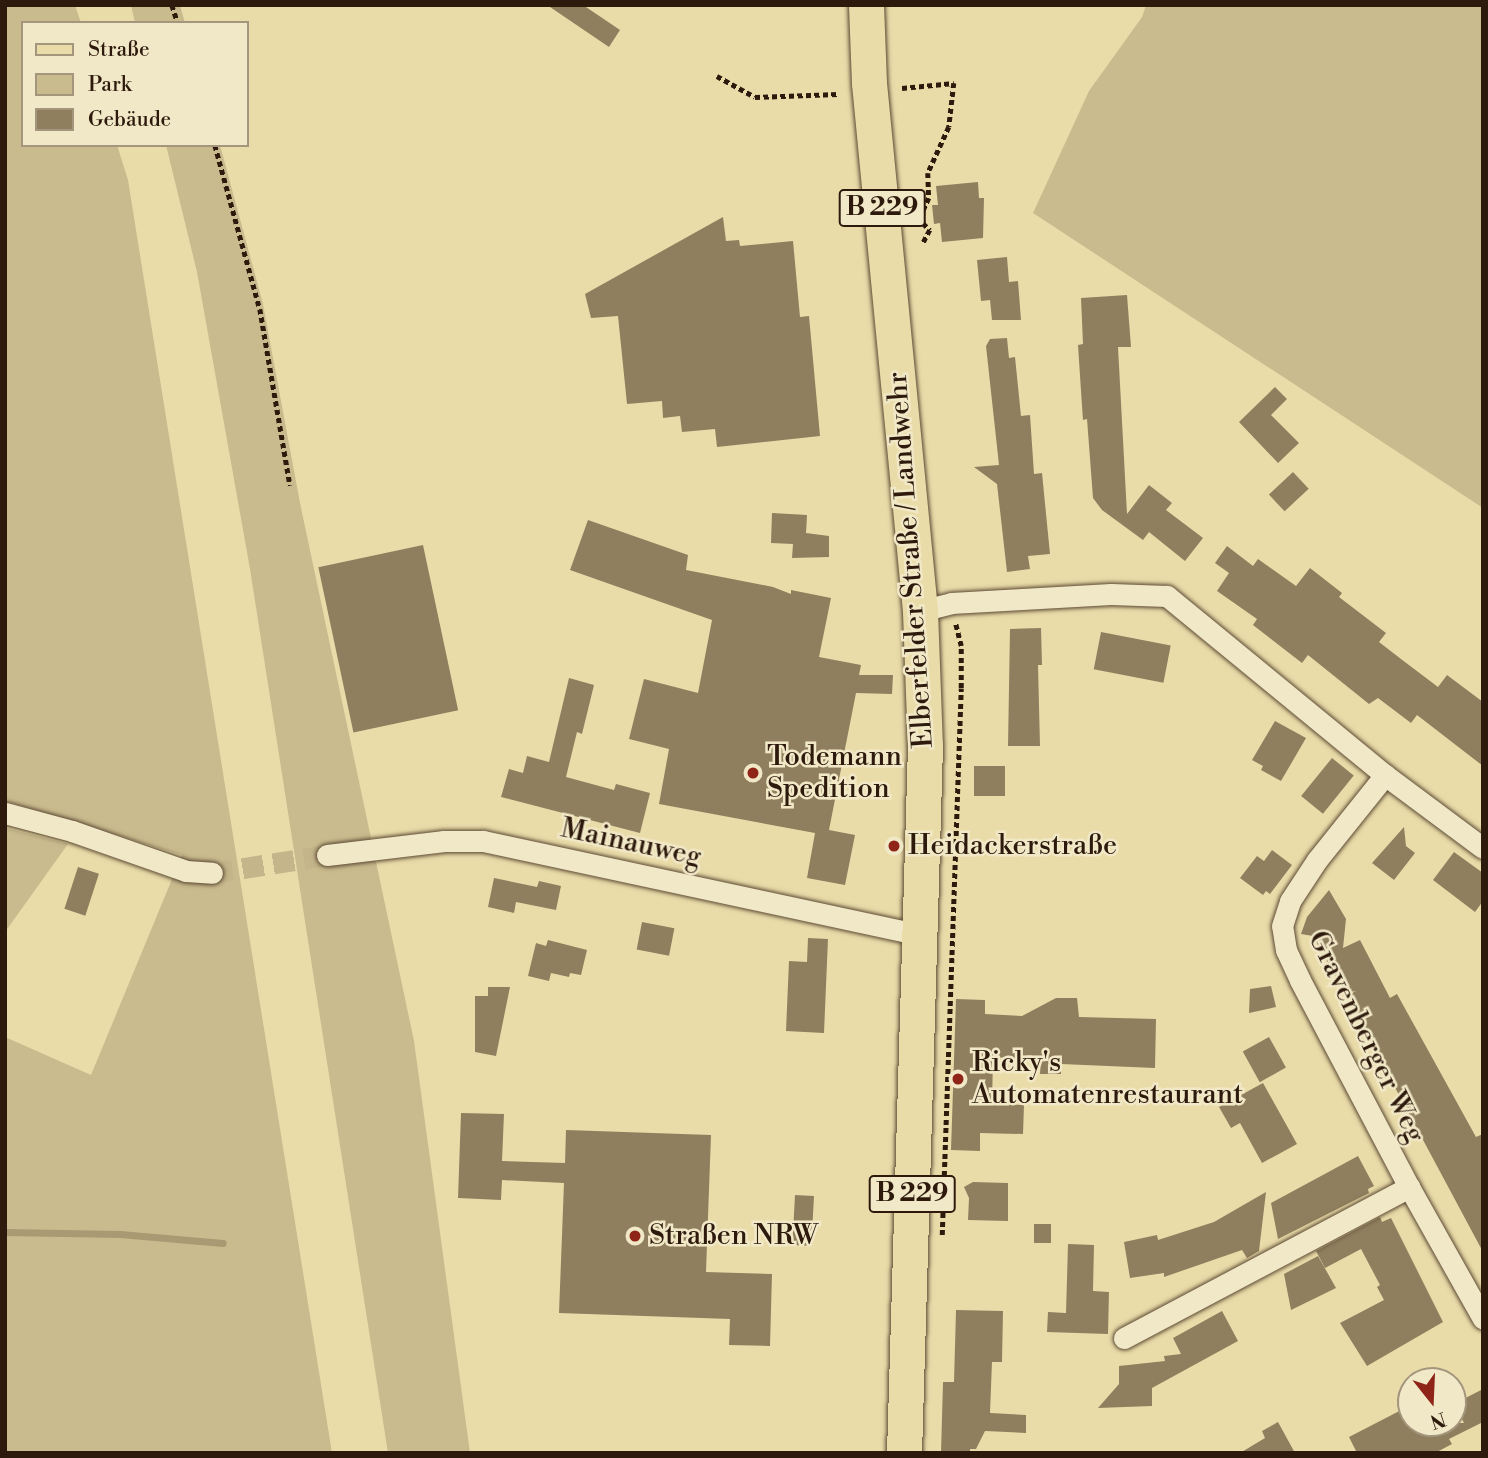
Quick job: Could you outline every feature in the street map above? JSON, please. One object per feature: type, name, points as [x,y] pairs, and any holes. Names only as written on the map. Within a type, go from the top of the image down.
[{"type":"main road","name":"Elberfelder Straße / Landwehr","points":[[866,5],[869,83],[936,607],[925,751],[904,1453]]},
{"type":"street","points":[[936,607],[1111,594],[1167,596],[1385,775],[1483,848]]},
{"type":"street","name":"Gravenberger Weg","points":[[1385,775],[1317,860],[1290,901],[1282,926],[1286,950],[1409,1187],[1483,1320]]},
{"type":"street","points":[[5,813],[72,831],[186,871],[212,873]]},
{"type":"street","name":"Mainauweg","points":[[327,855],[444,841],[482,841],[920,935]]},
{"type":"street","name":"Gravenberger Weg","points":[[1124,1338],[1409,1187]]},
{"type":"path","points":[[717,76],[755,97],[838,94]]},
{"type":"path","points":[[902,88],[954,83],[949,127],[928,173],[929,198],[923,211],[923,223],[930,230],[923,243]]},
{"type":"path","points":[[216,147],[260,309],[290,485]]},
{"type":"path","points":[[936,607],[961,646],[942,1238]]},
{"type":"green space","points":[[5,5],[75,5],[80,21],[21,21],[21,147],[118,147],[128,180],[332,1453],[5,1453],[5,1037],[91,1075],[182,855],[5,801]]},
{"type":"green space","points":[[131,5],[180,5],[184,21],[135,21]]},
{"type":"green space","points":[[1146,5],[1483,5],[1483,508],[1033,213],[1089,91],[1142,17]]},
{"type":"green space","points":[[166,147],[221,147],[263,304],[300,503],[414,1041],[470,1453],[388,1453],[250,569],[197,272]]},
{"type":"green space","points":[[5,828],[68,844],[5,932]]},
{"type":"building","points":[[547,5],[583,5],[620,30],[609,47]]},
{"type":"building","points":[[978,182],[979,198],[984,198],[983,238],[942,242],[940,223],[934,224],[932,205],[938,205],[936,186]]},
{"type":"building","points":[[723,217],[726,241],[739,240],[740,246],[793,241],[800,317],[809,316],[820,436],[717,447],[715,429],[682,432],[680,416],[663,418],[662,401],[627,404],[618,316],[591,318],[585,294]]},
{"type":"building","points":[[1007,257],[1009,282],[1018,281],[1021,320],[992,320],[990,300],[981,301],[977,260]]},
{"type":"building","points":[[1127,295],[1131,347],[1118,347],[1127,514],[1149,485],[1172,503],[1166,510],[1203,538],[1185,561],[1149,532],[1143,540],[1102,510],[1093,498],[1087,419],[1083,420],[1078,345],[1083,344],[1081,298]]},
{"type":"building","points":[[1007,338],[1009,358],[1015,357],[1021,416],[1030,415],[1034,474],[1042,473],[1050,554],[1028,556],[1030,569],[1007,572],[997,484],[974,467],[999,465],[986,346],[990,339]]},
{"type":"building","points":[[1275,387],[1287,399],[1271,415],[1299,443],[1278,463],[1239,422]]},
{"type":"building","points":[[1293,472],[1309,489],[1285,511],[1269,495]]},
{"type":"building","points":[[772,513],[807,515],[806,533],[829,536],[829,557],[792,558],[793,544],[771,543]]},
{"type":"building","name":"Todemann Spedition","points":[[588,520],[688,555],[686,570],[773,587],[791,594],[791,590],[831,598],[819,657],[861,665],[859,675],[893,675],[892,694],[856,693],[829,830],[855,835],[845,885],[807,878],[815,833],[659,804],[669,749],[629,739],[644,679],[698,693],[712,620],[570,570]]},
{"type":"building","points":[[423,545],[458,710],[353,733],[318,567]]},
{"type":"building","points":[[1227,546],[1253,566],[1258,559],[1296,586],[1310,568],[1342,593],[1339,597],[1386,633],[1379,642],[1438,687],[1447,675],[1483,702],[1483,766],[1417,715],[1411,723],[1378,698],[1369,704],[1308,655],[1302,663],[1253,625],[1257,619],[1217,591],[1229,573],[1215,563]]},
{"type":"building","points":[[1041,628],[1042,665],[1038,665],[1040,746],[1008,746],[1010,629]]},
{"type":"building","points":[[1101,632],[1171,646],[1163,683],[1094,669]]},
{"type":"building","points":[[569,678],[594,685],[582,734],[577,732],[566,777],[614,790],[616,784],[650,793],[640,833],[501,797],[509,769],[523,773],[527,756],[549,762]]},
{"type":"building","points":[[1275,721],[1306,738],[1281,781],[1261,770],[1263,766],[1252,760]]},
{"type":"building","points":[[1332,758],[1354,776],[1323,814],[1301,796]]},
{"type":"building","points":[[974,766],[1005,766],[1005,796],[974,796]]},
{"type":"building","points":[[1404,827],[1406,846],[1415,853],[1394,880],[1372,863]]},
{"type":"building","points":[[1272,850],[1292,865],[1270,894],[1266,891],[1263,895],[1240,878],[1257,856],[1264,861]]},
{"type":"building","points":[[1454,852],[1483,873],[1483,901],[1475,912],[1433,880]]},
{"type":"building","points":[[78,867],[99,874],[85,916],[64,909]]},
{"type":"building","points":[[494,878],[537,887],[539,881],[561,886],[556,910],[516,902],[514,913],[488,907]]},
{"type":"building","points":[[1329,890],[1346,919],[1343,948],[1360,940],[1390,998],[1397,994],[1476,1137],[1483,1134],[1483,1252],[1346,996],[1356,991],[1345,993],[1313,936],[1301,934],[1307,917]]},
{"type":"building","points":[[642,922],[674,928],[669,956],[637,949]]},
{"type":"building","points":[[808,938],[828,939],[824,1033],[786,1031],[789,961],[807,962]]},
{"type":"building","points":[[548,940],[587,950],[581,975],[570,973],[569,977],[551,973],[549,981],[528,976],[536,943],[546,946]]},
{"type":"building","points":[[1271,986],[1276,1007],[1249,1013],[1250,989]]},
{"type":"building","points":[[488,987],[510,987],[496,1056],[475,1052],[475,996],[488,996]]},
{"type":"building","points":[[1056,998],[1077,998],[1079,1017],[1156,1019],[1155,1068],[1061,1064],[1061,1074],[1040,1074],[1041,1060],[993,1057],[992,1104],[1024,1105],[1023,1134],[980,1133],[980,1151],[951,1150],[956,999],[985,1000],[985,1014],[1022,1016]]},
{"type":"building","points":[[1269,1037],[1286,1068],[1260,1082],[1243,1052]]},
{"type":"building","points":[[1263,1083],[1297,1144],[1262,1163],[1240,1123],[1231,1128],[1219,1107]]},
{"type":"building","name":"Straßen NRW","points":[[461,1113],[504,1114],[502,1161],[565,1163],[566,1130],[711,1135],[706,1272],[772,1274],[770,1346],[729,1345],[730,1319],[559,1313],[564,1183],[502,1180],[501,1200],[458,1198]]},
{"type":"building","points":[[1358,1156],[1374,1186],[1368,1189],[1369,1193],[1278,1239],[1271,1203]]},
{"type":"building","points":[[973,1182],[1008,1183],[1008,1221],[968,1220],[969,1198],[964,1187]]},
{"type":"building","points":[[1266,1192],[1259,1251],[1247,1258],[1242,1250],[1164,1277],[1164,1273],[1130,1278],[1124,1242],[1157,1235],[1158,1240],[1214,1222]]},
{"type":"building","points":[[795,1195],[814,1196],[811,1246],[792,1245]]},
{"type":"building","points":[[1380,1217],[1382,1222],[1391,1218],[1443,1322],[1367,1366],[1340,1323],[1384,1300],[1377,1287],[1380,1285],[1361,1249],[1325,1268],[1316,1251]]},
{"type":"building","points":[[1034,1224],[1051,1224],[1051,1243],[1034,1243]]},
{"type":"building","points":[[1068,1244],[1094,1245],[1093,1291],[1109,1292],[1108,1334],[1047,1332],[1048,1312],[1066,1313]]},
{"type":"building","points":[[1318,1256],[1336,1288],[1291,1310],[1284,1274]]},
{"type":"building","points":[[956,1310],[1003,1311],[1002,1362],[992,1362],[990,1413],[1026,1415],[1026,1433],[985,1431],[976,1449],[970,1449],[970,1453],[941,1453],[943,1382],[954,1382]]},
{"type":"building","points":[[1222,1311],[1238,1341],[1152,1388],[1152,1406],[1098,1408],[1119,1384],[1119,1366],[1165,1361],[1164,1356],[1181,1354],[1173,1338]]},
{"type":"building","points":[[1483,1389],[1483,1422],[1467,1430],[1467,1397]]},
{"type":"building","points":[[1397,1412],[1397,1437],[1453,1437],[1449,1439],[1452,1444],[1435,1453],[1357,1453],[1349,1437]]},
{"type":"building","points":[[1278,1422],[1295,1453],[1240,1453],[1265,1438],[1262,1431]]},
{"type":"waterway","points":[[5,1232],[120,1234],[223,1243]]},
{"type":"tunnel","points":[[212,873],[327,855]]},
{"type":"place","name":"Todemann Spedition","points":[[753,773]]},
{"type":"place","name":"Heidackerstraße","points":[[894,846]]},
{"type":"place","name":"Ricky's Automatenrestaurant","points":[[958,1079]]},
{"type":"place","name":"Straßen NRW","points":[[635,1236]]}]
